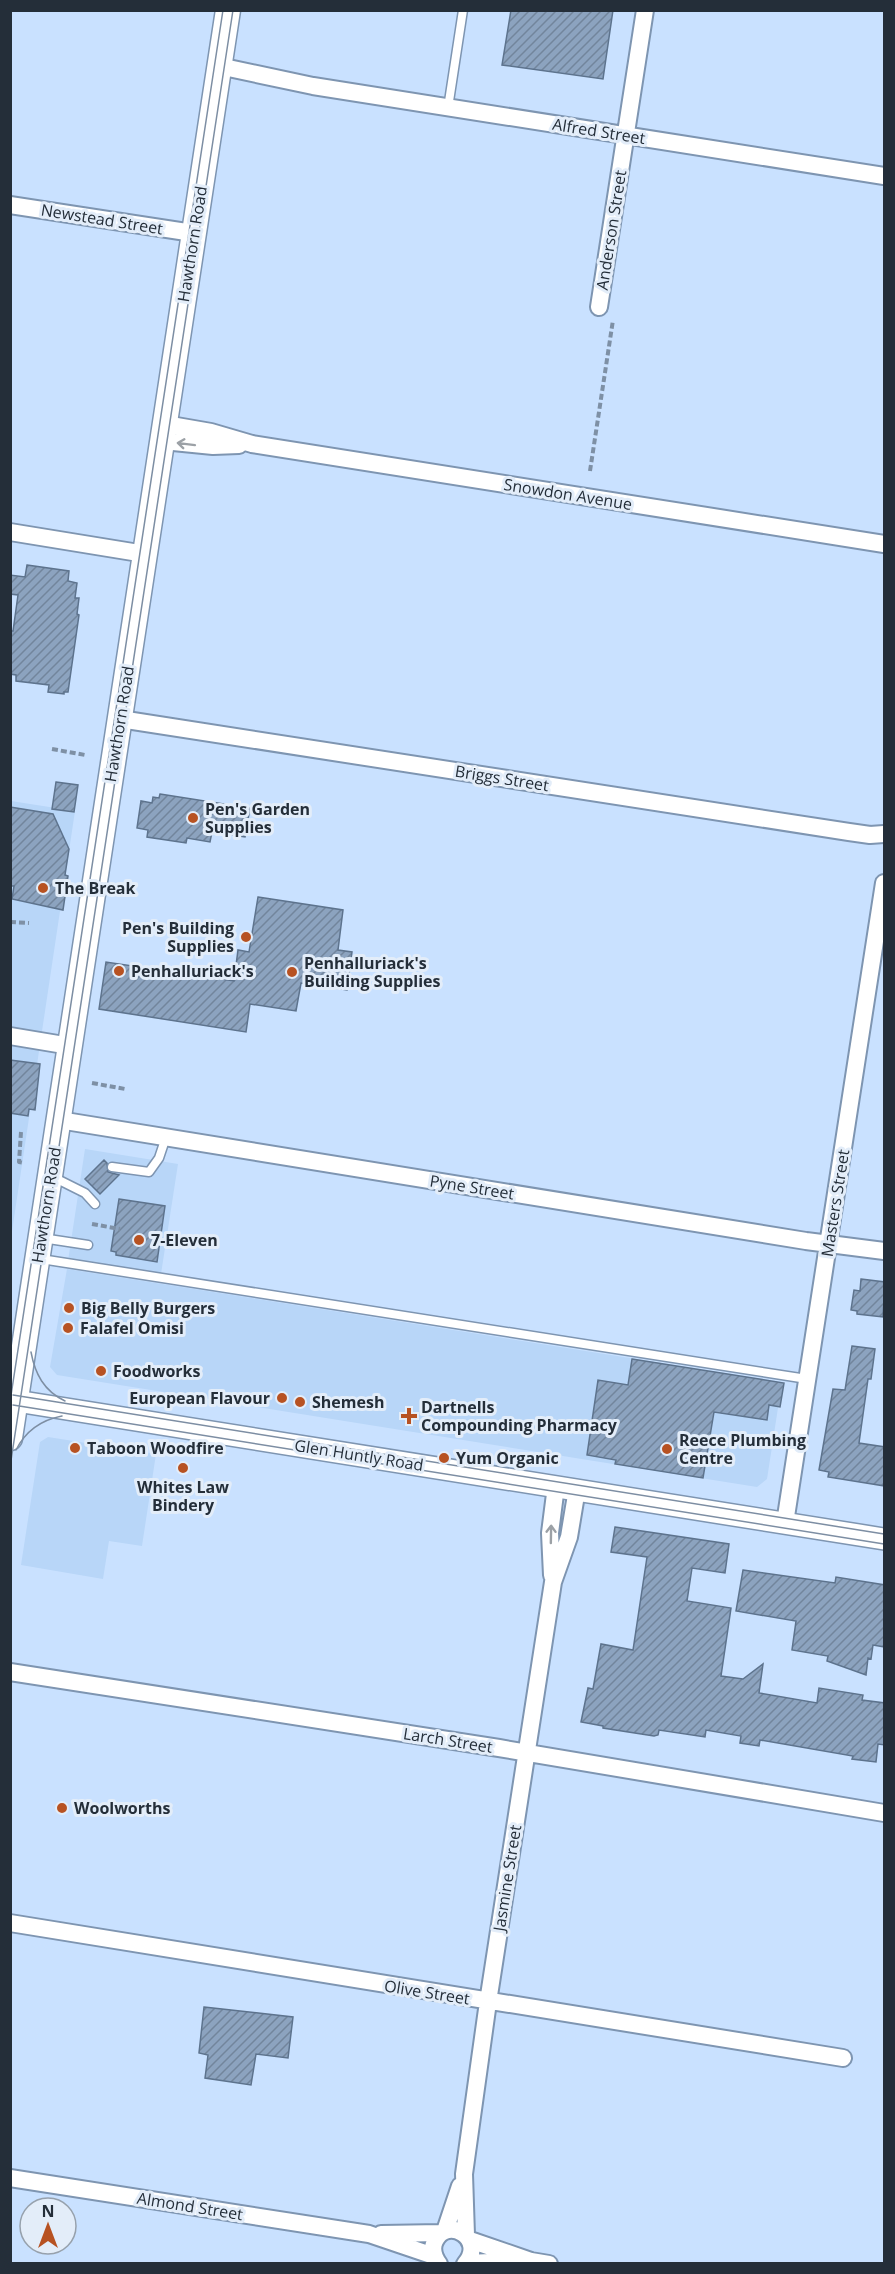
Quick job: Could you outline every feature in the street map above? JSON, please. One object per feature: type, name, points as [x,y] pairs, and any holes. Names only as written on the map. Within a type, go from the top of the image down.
[{"type":"main road","name":"Hawthorn Road","points":[[10,1438],[13,1401],[51,1175],[228,10]]},
{"type":"street","name":"Anderson Street","points":[[599,307],[645,10]]},
{"type":"street","name":"Alfred Street","points":[[219,71],[885,176]]},
{"type":"street","name":"Newstead Street","points":[[10,205],[193,233]]},
{"type":"street","name":"Snowdon Avenue","points":[[164,433],[213,446],[252,444],[885,544]]},
{"type":"street","points":[[10,532],[145,554]]},
{"type":"street","name":"Briggs Street","points":[[120,719],[849,832],[870,835],[885,834]]},
{"type":"street","name":"Masters Street","points":[[785,1523],[885,883]]},
{"type":"street","points":[[10,1036],[70,1046]]},
{"type":"street","name":"Pyne Street","points":[[59,1120],[885,1251]]},
{"type":"street","name":"Glen Huntly Road","points":[[13,1401],[885,1539]]},
{"type":"street","name":"Jasmine Street","points":[[465,2263],[471,2252],[464,2174],[488,2002],[553,1582],[550,1533],[566,1488]]},
{"type":"street","name":"Larch Street","points":[[10,1672],[885,1813]]},
{"type":"street","name":"Olive Street","points":[[10,1923],[843,2058]]},
{"type":"street","name":"Jasmine Street","points":[[438,2262],[434,2243],[443,2232],[464,2174]]},
{"type":"street","name":"Almond Street","points":[[10,2178],[369,2234],[456,2230],[468,2238]]},
{"type":"street","name":"Almond Street","points":[[369,2234],[438,2262]]},
{"type":"street","points":[[468,2238],[531,2261],[549,2264]]},
{"type":"street","points":[[465,2263],[531,2261]]},
{"type":"lane","points":[[448,108],[463,10]]},
{"type":"lane","points":[[112,1167],[149,1172],[159,1158],[166,1137]]},
{"type":"lane","points":[[51,1175],[88,1190],[95,1204]]},
{"type":"lane","points":[[39,1248],[88,1245]]},
{"type":"lane","points":[[39,1248],[807,1379]]},
{"type":"path","points":[[590,471],[613,319]]},
{"type":"path","points":[[52,749],[86,755]]},
{"type":"path","points":[[10,922],[29,923]]},
{"type":"path","points":[[92,1083],[125,1089]]},
{"type":"path","points":[[21,1132],[18,1162],[24,1163]]},
{"type":"path","points":[[92,1224],[120,1229]]},
{"type":"shaded area","points":[[11,801],[75,811],[11,1238]]},
{"type":"shaded area","points":[[85,1149],[178,1164],[161,1274],[68,1261]]},
{"type":"shaded area","points":[[67,1269],[782,1382],[767,1479],[757,1487],[57,1375],[50,1367]]},
{"type":"shaded area","points":[[48,1437],[156,1454],[142,1546],[109,1541],[103,1579],[21,1565],[40,1442]]},
{"type":"building","points":[[511,10],[613,10],[603,79],[502,65]]},
{"type":"building","points":[[27,565],[69,571],[68,581],[77,583],[75,598],[79,598],[77,614],[79,615],[68,692],[64,694],[48,692],[49,685],[16,681],[16,675],[10,674],[10,631],[13,631],[18,595],[10,594],[10,575],[25,577]]},
{"type":"building","points":[[56,782],[78,785],[74,812],[52,809]]},
{"type":"building","name":"Pen's Garden Supplies","points":[[160,794],[250,808],[245,837],[212,832],[210,842],[187,838],[186,843],[147,837],[148,830],[137,828],[141,801],[152,803],[153,797],[159,798]]},
{"type":"building","points":[[10,807],[53,814],[69,849],[63,910],[12,899],[14,886],[10,886]]},
{"type":"building","name":"Penhalluriack's Building Supplies","points":[[258,897],[343,910],[338,950],[352,952],[347,990],[301,983],[296,1011],[250,1004],[246,1032],[99,1009],[106,962],[234,981],[238,950],[249,952]]},
{"type":"building","points":[[10,1060],[40,1064],[35,1110],[29,1109],[28,1116],[10,1113]]},
{"type":"building","points":[[104,1160],[107,1163],[108,1172],[119,1175],[100,1194],[85,1179]]},
{"type":"building","name":"7-Eleven","points":[[119,1199],[165,1206],[157,1262],[116,1255],[116,1252],[111,1251]]},
{"type":"building","points":[[861,1279],[885,1282],[883,1317],[857,1314],[857,1311],[851,1310],[854,1290],[860,1291]]},
{"type":"building","points":[[852,1346],[875,1349],[871,1379],[868,1379],[859,1443],[885,1447],[885,1486],[828,1477],[829,1472],[819,1470],[833,1389],[845,1390]]},
{"type":"building","points":[[632,1359],[784,1383],[780,1407],[769,1405],[767,1420],[714,1412],[703,1478],[615,1464],[616,1460],[587,1455],[598,1380],[628,1385]]},
{"type":"building","points":[[615,1527],[729,1544],[725,1573],[692,1568],[687,1601],[731,1608],[721,1676],[743,1679],[763,1664],[759,1693],[817,1703],[819,1688],[863,1695],[862,1700],[885,1703],[885,1745],[878,1744],[876,1762],[760,1740],[759,1746],[740,1743],[741,1736],[706,1730],[705,1737],[659,1730],[658,1735],[654,1736],[581,1722],[588,1688],[593,1689],[601,1644],[633,1650],[647,1557],[611,1552]]},
{"type":"building","points":[[743,1570],[835,1583],[836,1577],[885,1585],[885,1647],[873,1645],[871,1659],[868,1658],[866,1675],[827,1661],[828,1656],[792,1650],[796,1621],[736,1611]]},
{"type":"building","points":[[204,2007],[293,2017],[288,2058],[256,2054],[251,2085],[205,2078],[208,2055],[199,2053]]},
{"type":"tram line","points":[[10,1402],[223,10]]},
{"type":"tram line","points":[[10,1467],[233,10]]},
{"type":"tram line","points":[[31,1352],[35,1368],[46,1387],[65,1401]]},
{"type":"tram line","points":[[13,1395],[884,1534]]},
{"type":"tram line","points":[[13,1405],[884,1544]]},
{"type":"tram line","points":[[16,1450],[24,1437],[35,1427],[47,1420],[62,1416]]},
{"type":"place","name":"Pen's Garden Supplies","points":[[193,818]]},
{"type":"place","name":"The Break","points":[[43,888]]},
{"type":"place","name":"Pen's Building Supplies","points":[[246,937]]},
{"type":"place","name":"Penhalluriack's","points":[[119,971]]},
{"type":"place","name":"Penhalluriack's Building Supplies","points":[[292,972]]},
{"type":"place","name":"7-Eleven","points":[[139,1240]]},
{"type":"place","name":"Big Belly Burgers","points":[[69,1308]]},
{"type":"place","name":"Falafel Omisi","points":[[68,1328]]},
{"type":"place","name":"Foodworks","points":[[101,1371]]},
{"type":"place","name":"European Flavour","points":[[282,1398]]},
{"type":"place","name":"Shemesh","points":[[300,1402]]},
{"type":"place","name":"Dartnells Compounding Pharmacy","points":[[409,1416]]},
{"type":"place","name":"Taboon Woodfire","points":[[75,1448]]},
{"type":"place","name":"Reece Plumbing Centre","points":[[667,1449]]},
{"type":"place","name":"Yum Organic","points":[[444,1458]]},
{"type":"place","name":"Whites Law Bindery","points":[[183,1468]]},
{"type":"place","name":"Woolworths","points":[[62,1808]]}]
